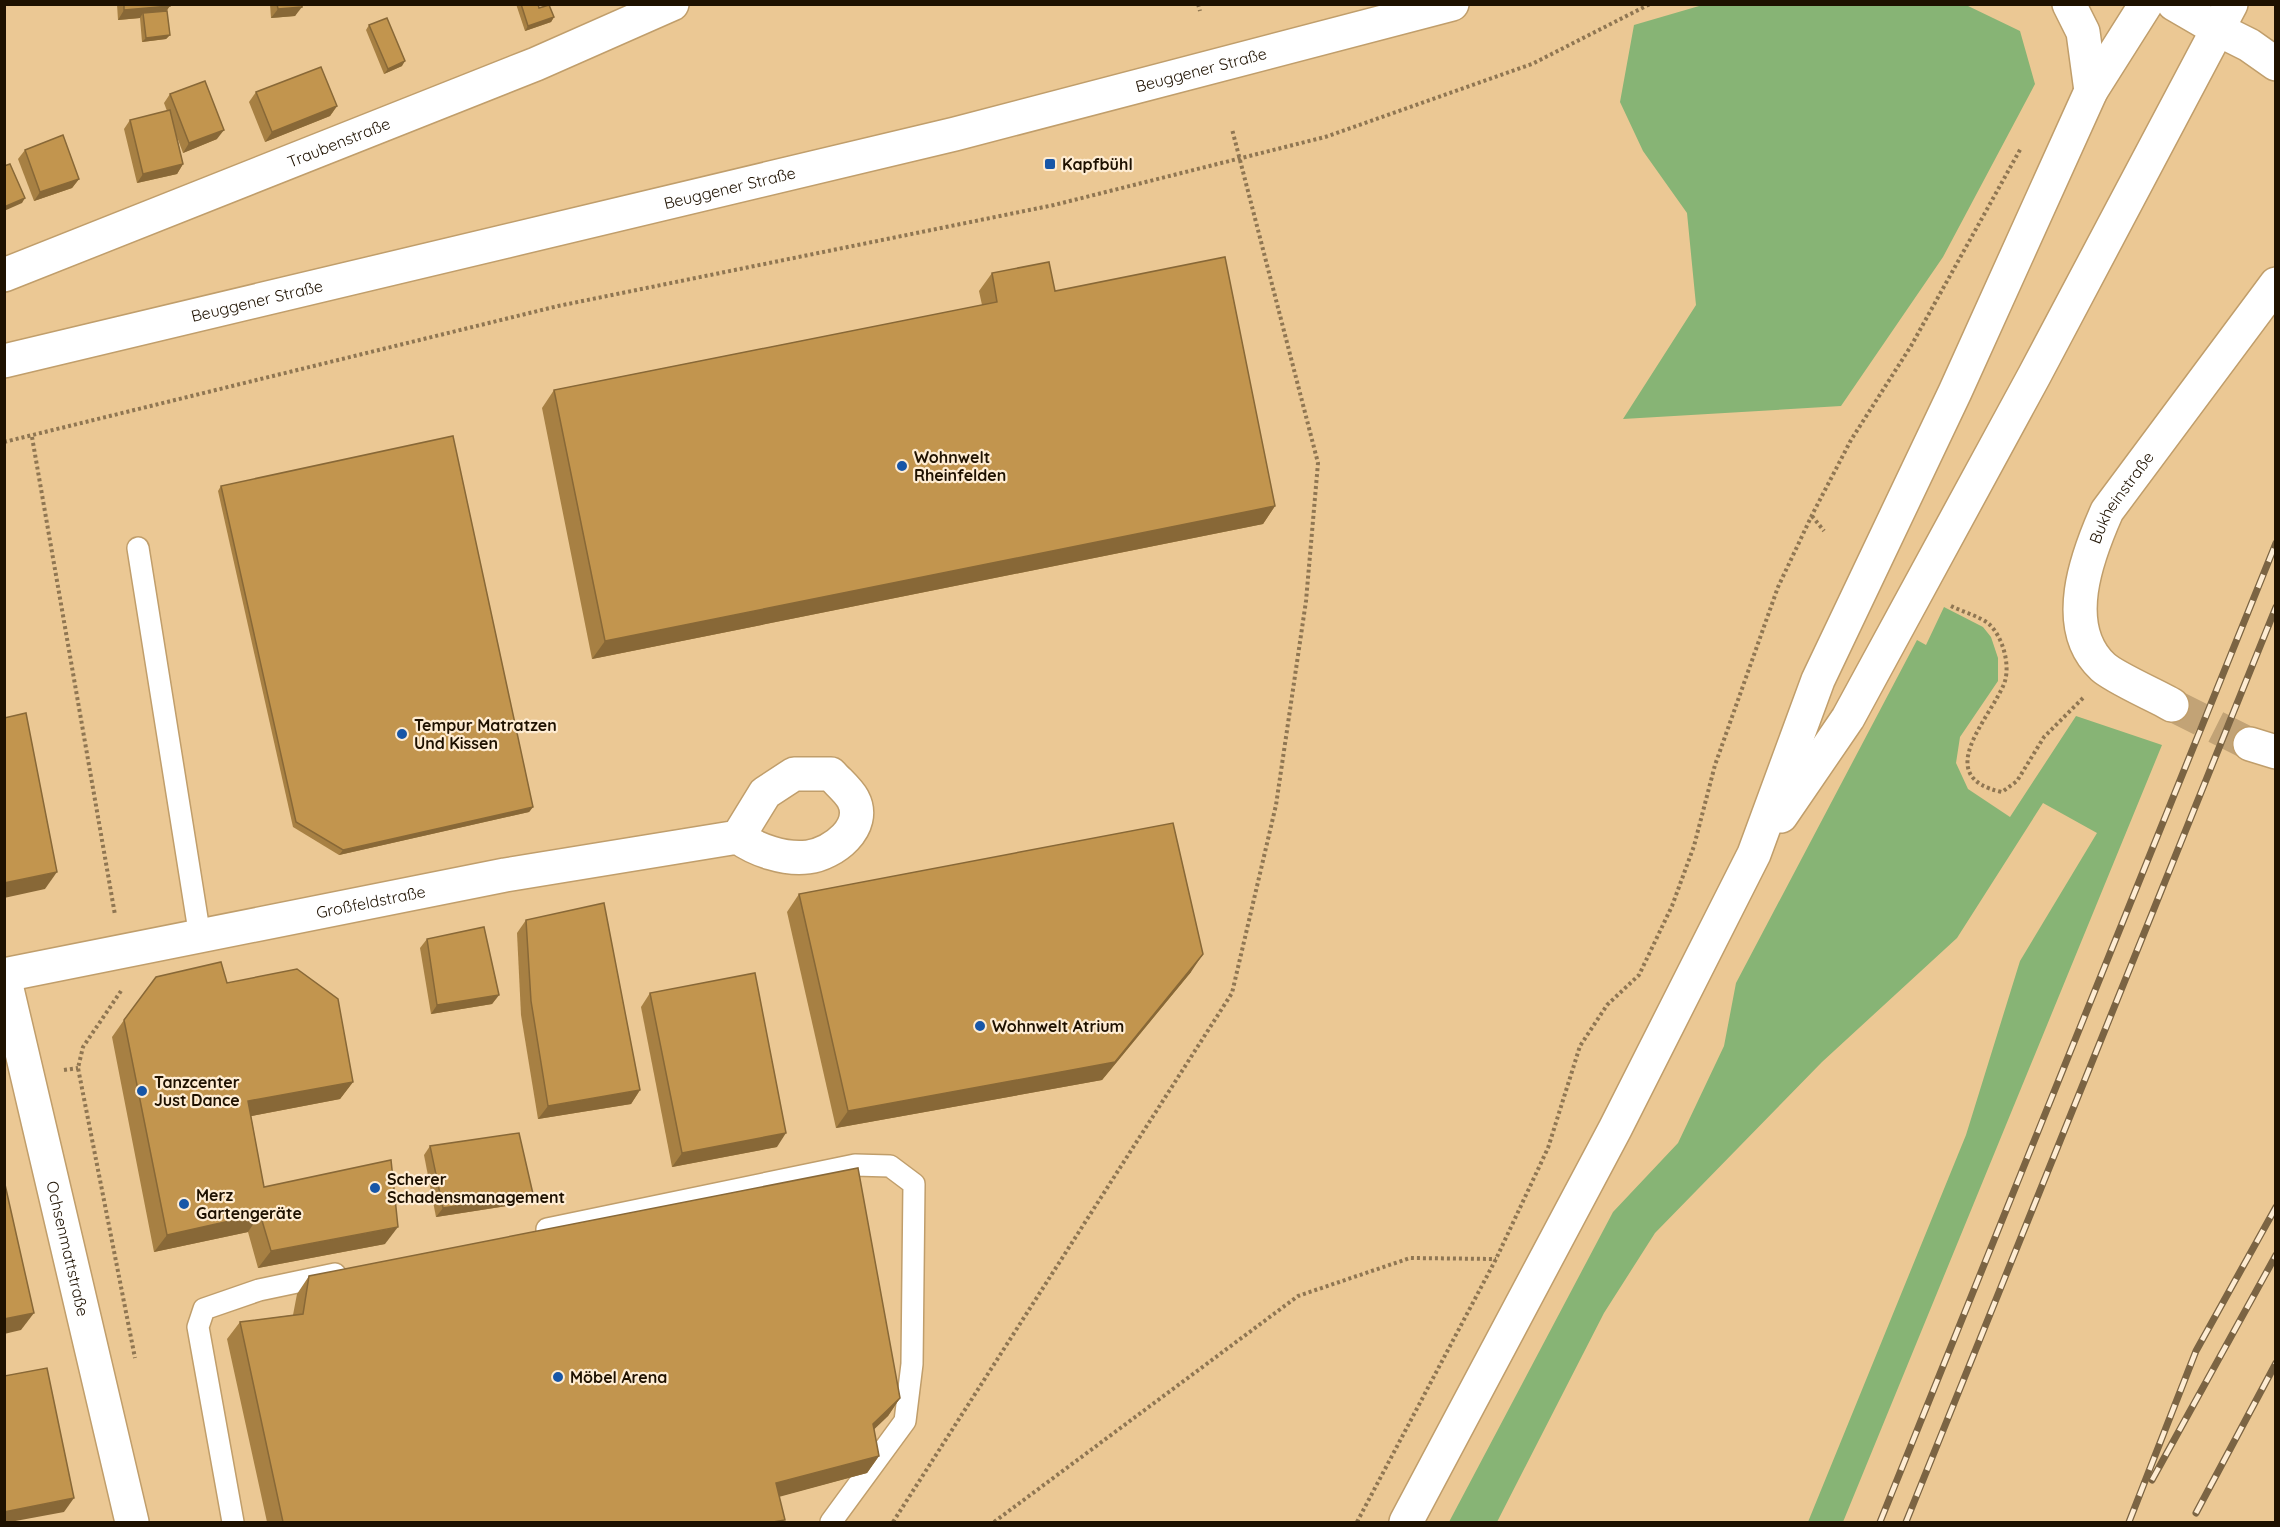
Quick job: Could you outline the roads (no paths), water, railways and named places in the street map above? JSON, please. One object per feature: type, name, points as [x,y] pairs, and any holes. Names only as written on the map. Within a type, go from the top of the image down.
[{"type":"main road","name":"Traubenstraße","points":[[4,275],[537,64],[672,4]]},
{"type":"main road","name":"Beuggener Straße","points":[[4,361],[944,137],[1406,10],[1452,4]]},
{"type":"main road","points":[[2069,4],[2083,32],[2091,91]]},
{"type":"main road","points":[[1406,1522],[1615,1129],[1754,854],[1818,680],[1955,392],[2091,91],[2146,4]]},
{"type":"main road","points":[[2174,4],[2224,17],[2250,45],[2276,64]]},
{"type":"main road","points":[[1754,854],[1848,718],[2034,376],[2224,17]]},
{"type":"main road","name":"Bukheinstraße","points":[[2172,705],[2103,668],[2085,639],[2080,596],[2089,552],[2107,512],[2276,284]]},
{"type":"main road","name":"Großfeldstraße","points":[[4,976],[505,874],[738,837]]},
{"type":"main road","name":"Ochsenmattstraße","points":[[4,976],[132,1522]]},
{"type":"lane","points":[[138,548],[200,937]]},
{"type":"lane","points":[[528,1233],[855,1165],[890,1166],[914,1184],[912,1364],[905,1421],[831,1522]]},
{"type":"lane","points":[[233,1522],[198,1328],[204,1309],[259,1290],[353,1270]]},
{"type":"tunnel","points":[[2172,705],[2250,744]]},
{"type":"railway","points":[[1880,1522],[2276,543]]},
{"type":"railway","points":[[1906,1522],[2276,607]]},
{"type":"railway","points":[[2129,1522],[2196,1351],[2276,1207]]},
{"type":"railway","points":[[2152,1480],[2276,1255]]},
{"type":"railway","points":[[2196,1513],[2276,1363]]},
{"type":"place","name":"Kapfbühl","points":[[1050,164]]},
{"type":"place","name":"Wohnwelt Rheinfelden","points":[[902,466]]},
{"type":"place","name":"Tempur Matratzen Und Kissen","points":[[402,734]]},
{"type":"place","name":"Wohnwelt Atrium","points":[[980,1026]]},
{"type":"place","name":"Tanzcenter Just Dance","points":[[142,1091]]},
{"type":"place","name":"Scherer Schadensmanagement","points":[[375,1188]]},
{"type":"place","name":"Merz Gartengeräte","points":[[184,1204]]},
{"type":"place","name":"Möbel Arena","points":[[558,1377]]}]
